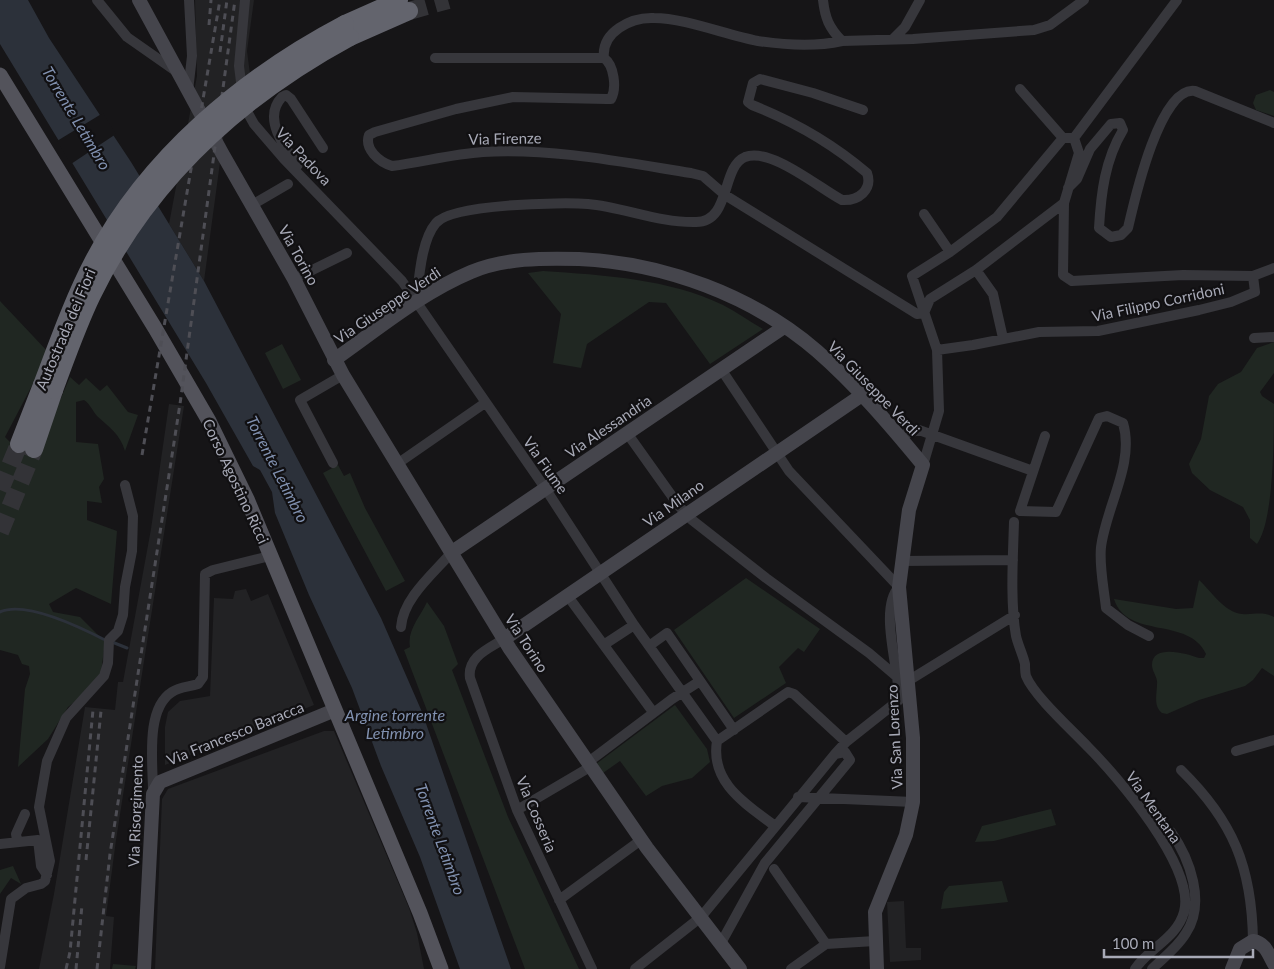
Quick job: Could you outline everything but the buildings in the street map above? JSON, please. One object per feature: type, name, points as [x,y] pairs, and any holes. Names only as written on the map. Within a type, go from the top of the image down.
[{"type":"highway","name":"Autostrada dei Fiori","points":[[27,446],[48,388],[92,295],[125,238],[172,175],[230,117],[264,90],[348,31],[404,6]]},
{"type":"main road","name":"Corso Agostino Ricci","points":[[0,75],[155,328],[209,421],[247,499],[420,914],[440,969]]},
{"type":"main road","name":"Corso Agostino Ricci","points":[[420,914],[431,969]]},
{"type":"street","points":[[97,0],[127,37],[179,74]]},
{"type":"street","name":"Via Torino","points":[[139,0],[222,153],[294,279],[334,360],[504,639],[588,765],[641,840],[740,969]]},
{"type":"street","points":[[188,91],[192,56],[189,0]]},
{"type":"street","name":"Via Padova","points":[[245,0],[239,66],[244,106],[254,124],[402,281],[416,303]]},
{"type":"street","points":[[823,0],[824,16],[830,28],[842,40]]},
{"type":"street","points":[[892,40],[905,27],[920,0]]},
{"type":"street","points":[[435,58],[604,58],[606,41],[618,28],[652,17],[771,42],[801,44],[830,44],[842,40],[892,40],[1034,30],[1050,25],[1084,0]]},
{"type":"street","points":[[1074,138],[1177,0]]},
{"type":"street","name":"Via Firenze","points":[[604,58],[612,67],[614,94],[611,99],[532,96],[482,103],[375,132],[369,135],[367,141],[369,147],[378,159],[392,166],[442,156],[484,152],[588,155],[632,165],[691,172],[703,176],[725,195]]},
{"type":"street","points":[[416,303],[427,240],[431,230],[444,216],[462,211],[588,204],[696,222],[711,217],[725,195],[737,164],[744,158],[755,155],[770,157],[842,200],[852,201],[860,197],[868,181],[867,172],[821,139],[748,102],[750,92],[756,80],[814,93],[863,110]]},
{"type":"street","points":[[1020,89],[1063,138],[1074,138]]},
{"type":"street","points":[[1068,188],[1077,180],[1090,149],[1111,124],[1120,124],[1122,130],[1113,146],[1106,165],[1099,228],[1111,236],[1121,235],[1128,228],[1142,168],[1148,151],[1178,97],[1185,92],[1195,91],[1274,123]]},
{"type":"street","points":[[301,176],[300,169],[285,147],[274,121],[274,109],[282,97],[286,95],[291,99],[322,148]]},
{"type":"street","points":[[924,214],[950,252],[996,217],[1063,138]]},
{"type":"street","points":[[1074,138],[1079,153],[1064,203],[1063,275],[1072,281],[1182,275],[1253,276],[1274,268]]},
{"type":"street","points":[[252,205],[288,184]]},
{"type":"street","points":[[725,195],[917,314],[924,313],[930,299],[976,270],[1064,203]]},
{"type":"street","name":"Via San Lorenzo","points":[[877,969],[875,912],[878,900],[906,835],[913,802],[913,738],[902,679],[898,587],[909,510],[939,411],[937,350],[912,276],[950,252]]},
{"type":"street","points":[[294,279],[347,253]]},
{"type":"street","name":"Via Giuseppe Verdi","points":[[334,360],[416,303],[455,280],[488,266],[538,258],[600,260],[664,272],[715,290],[751,306],[816,350],[862,395],[923,465]]},
{"type":"street","points":[[976,270],[993,294],[1003,338]]},
{"type":"street","name":"Via Filippo Corridoni","points":[[937,350],[1039,332],[1098,331],[1199,310],[1231,302],[1255,292],[1253,276]]},
{"type":"street","name":"Via Fiume","points":[[416,303],[545,488],[634,625],[717,741]]},
{"type":"street","name":"Via Alessandria","points":[[452,552],[784,327]]},
{"type":"street","points":[[1254,338],[1274,337]]},
{"type":"street","points":[[721,369],[788,471],[898,587]]},
{"type":"street","points":[[332,463],[300,400],[343,375]]},
{"type":"street","name":"Via Milano","points":[[504,639],[862,395]]},
{"type":"street","points":[[397,464],[485,404]]},
{"type":"street","points":[[1045,436],[1020,511],[1056,512],[1099,418],[1107,416],[1122,423],[1126,435],[1124,456],[1105,520],[1101,549],[1106,608],[1128,625],[1149,636]]},
{"type":"street","points":[[899,436],[919,430],[1033,471]]},
{"type":"street","points":[[627,433],[686,514],[766,578],[902,679]]},
{"type":"street","points":[[0,967],[3,929],[11,900],[26,888],[41,884],[47,875],[49,855],[39,807],[47,761],[66,718],[104,676],[108,663],[109,640],[118,631],[123,615],[134,531],[134,516],[126,485]]},
{"type":"street","name":"Via Mentana","points":[[1014,522],[1013,560],[1016,635],[1026,675],[1034,688],[1096,755],[1154,828],[1176,865],[1182,883],[1185,898],[1184,912],[1178,926],[1135,969]]},
{"type":"street","points":[[401,627],[404,611],[410,601],[452,552]]},
{"type":"street","name":"Via Risorgimento","points":[[144,969],[153,794],[154,718],[159,705],[173,691],[201,682],[204,659],[205,574],[213,570],[270,556]]},
{"type":"street","points":[[901,561],[1013,560]]},
{"type":"street","points":[[567,595],[605,644],[653,712]]},
{"type":"street","points":[[635,969],[701,917],[835,754],[846,742],[899,700],[899,687],[902,679],[1015,614]]},
{"type":"street","points":[[605,644],[634,625]]},
{"type":"street","points":[[649,646],[667,633],[734,730]]},
{"type":"street","name":"Via Cosseria","points":[[504,639],[473,660],[469,666],[470,678],[517,810],[592,969]]},
{"type":"street","points":[[517,810],[588,765],[653,712],[700,682]]},
{"type":"street","points":[[775,826],[728,787],[716,761],[717,741],[788,692],[794,694],[846,742]]},
{"type":"street","name":"Via Francesco Baracca","points":[[153,794],[160,782],[172,775],[335,710]]},
{"type":"street","points":[[1236,751],[1274,740]]},
{"type":"street","points":[[721,943],[765,863],[850,760],[845,752],[835,754]]},
{"type":"street","points":[[1181,770],[1206,794],[1219,812],[1235,845],[1245,872],[1253,918],[1253,940]]},
{"type":"street","points":[[798,797],[913,802]]},
{"type":"street","points":[[17,840],[16,834],[24,814]]},
{"type":"street","name":"Via Mentana","points":[[1152,969],[1185,935],[1189,928],[1195,901],[1195,888],[1190,870],[1178,842],[1171,832]]},
{"type":"street","points":[[0,844],[17,840],[38,840],[39,859],[43,872],[47,875]]},
{"type":"street","points":[[559,900],[641,840]]},
{"type":"street","points":[[774,869],[826,944]]},
{"type":"street","points":[[1253,940],[1260,942],[1265,947],[1274,964]]},
{"type":"street","points":[[1232,969],[1240,949],[1253,940]]},
{"type":"street","points":[[792,969],[826,944],[875,941]]},
{"type":"shaded area","points":[[195,0],[254,0],[247,51],[253,97],[226,118],[204,281],[169,224],[197,76]]},
{"type":"shaded area","points":[[1270,90],[1274,92],[1274,116],[1256,110],[1253,103],[1256,95]]},
{"type":"shaded area","points":[[543,271],[636,280],[681,289],[723,305],[763,329],[710,364],[666,303],[649,302],[587,344],[581,368],[553,363],[561,314],[528,273]]},
{"type":"shaded area","points":[[0,301],[49,353],[5,437],[11,443],[41,454],[54,414],[70,377],[79,385],[86,378],[100,391],[107,385],[128,412],[138,415],[125,451],[117,435],[97,416],[88,403],[84,400],[76,402],[76,442],[98,444],[104,479],[99,487],[102,503],[87,501],[87,520],[117,531],[111,604],[76,588],[49,604],[53,612],[80,617],[105,642],[101,673],[83,695],[68,707],[48,739],[18,767],[25,689],[30,674],[29,666],[22,664],[18,655],[0,650]]},
{"type":"shaded area","points":[[1274,342],[1274,373],[1260,392],[1262,396],[1274,404],[1274,436],[1270,498],[1263,533],[1257,544],[1250,538],[1250,520],[1243,507],[1210,490],[1192,473],[1189,464],[1201,439],[1209,396],[1218,384],[1241,372],[1257,348]]},
{"type":"shaded area","points":[[282,344],[301,380],[283,389],[265,353]]},
{"type":"shaded area","points":[[169,404],[184,406],[116,840],[106,916],[114,917],[110,969],[39,969],[54,894],[85,707],[115,710],[118,682],[123,682],[151,529]]},
{"type":"shaded area","points":[[338,465],[344,476],[350,473],[365,508],[405,581],[386,591],[323,473]]},
{"type":"shaded area","points":[[746,578],[820,629],[804,652],[798,648],[779,667],[786,683],[734,718],[674,630]]},
{"type":"shaded area","points":[[1199,580],[1230,610],[1242,614],[1262,614],[1274,617],[1274,676],[1262,668],[1253,680],[1245,686],[1199,700],[1167,714],[1162,713],[1156,703],[1157,681],[1152,668],[1154,658],[1164,652],[1187,654],[1199,658],[1204,658],[1206,654],[1198,642],[1186,635],[1131,620],[1121,612],[1114,599],[1176,609],[1193,608]]},
{"type":"shaded area","points":[[246,589],[251,601],[268,594],[314,705],[165,765],[165,727],[168,712],[180,701],[210,696],[214,598],[233,599],[235,591]]},
{"type":"shaded area","points":[[427,602],[444,626],[458,664],[452,670],[508,817],[579,969],[525,969],[404,650],[410,647],[412,629]]},
{"type":"shaded area","points":[[675,705],[707,749],[710,762],[692,778],[662,786],[646,796],[620,761],[603,773],[596,764]]},
{"type":"shaded area","points":[[324,731],[334,731],[409,908],[417,933],[424,969],[155,969],[162,799],[168,789]]},
{"type":"shaded area","points":[[1051,809],[1056,825],[994,841],[975,842],[982,826]]},
{"type":"shaded area","points":[[13,866],[21,884],[11,878],[0,894],[0,870]]},
{"type":"shaded area","points":[[1002,881],[1008,902],[941,909],[944,892],[949,886]]},
{"type":"shaded area","points":[[904,901],[906,948],[921,948],[921,960],[890,962],[887,902]]},
{"type":"shaded area","points":[[113,964],[136,966],[135,969],[112,969]]},
{"type":"water","name":"Argine torrente Letimbro","points":[[0,0],[28,0],[49,38],[131,162],[204,281],[381,618],[422,712],[511,969],[460,969],[420,857],[381,766],[352,688],[309,595],[275,513],[272,492],[260,470],[253,466],[206,383],[0,44]]},
{"type":"pier","points":[[103,113],[116,134],[71,164],[57,141]]},
{"type":"waterway","points":[[0,612],[11,609],[39,612],[69,623],[107,641]]},
{"type":"waterway","points":[[112,642],[127,648]]},
{"type":"tunnel","points":[[409,11],[448,0]]},
{"type":"tunnel","points":[[0,490],[19,444]]},
{"type":"tunnel","points":[[0,532],[34,449]]},
{"type":"railway","points":[[209,25],[211,0]]},
{"type":"railway","points":[[142,455],[220,0]]},
{"type":"railway","points":[[220,52],[227,0]]},
{"type":"railway","points":[[97,969],[110,854],[180,404],[235,0]]},
{"type":"railway","points":[[66,969],[70,952],[93,710]]},
{"type":"railway","points":[[86,860],[101,711]]},
{"type":"railway","points":[[76,969],[82,905]]},
{"type":"water label","name":"Torrente Letimbro","points":[[77,118]]},
{"type":"water label","name":"Torrente Letimbro","points":[[278,469]]},
{"type":"water label","name":"Torrente Letimbro","points":[[441,839]]}]
